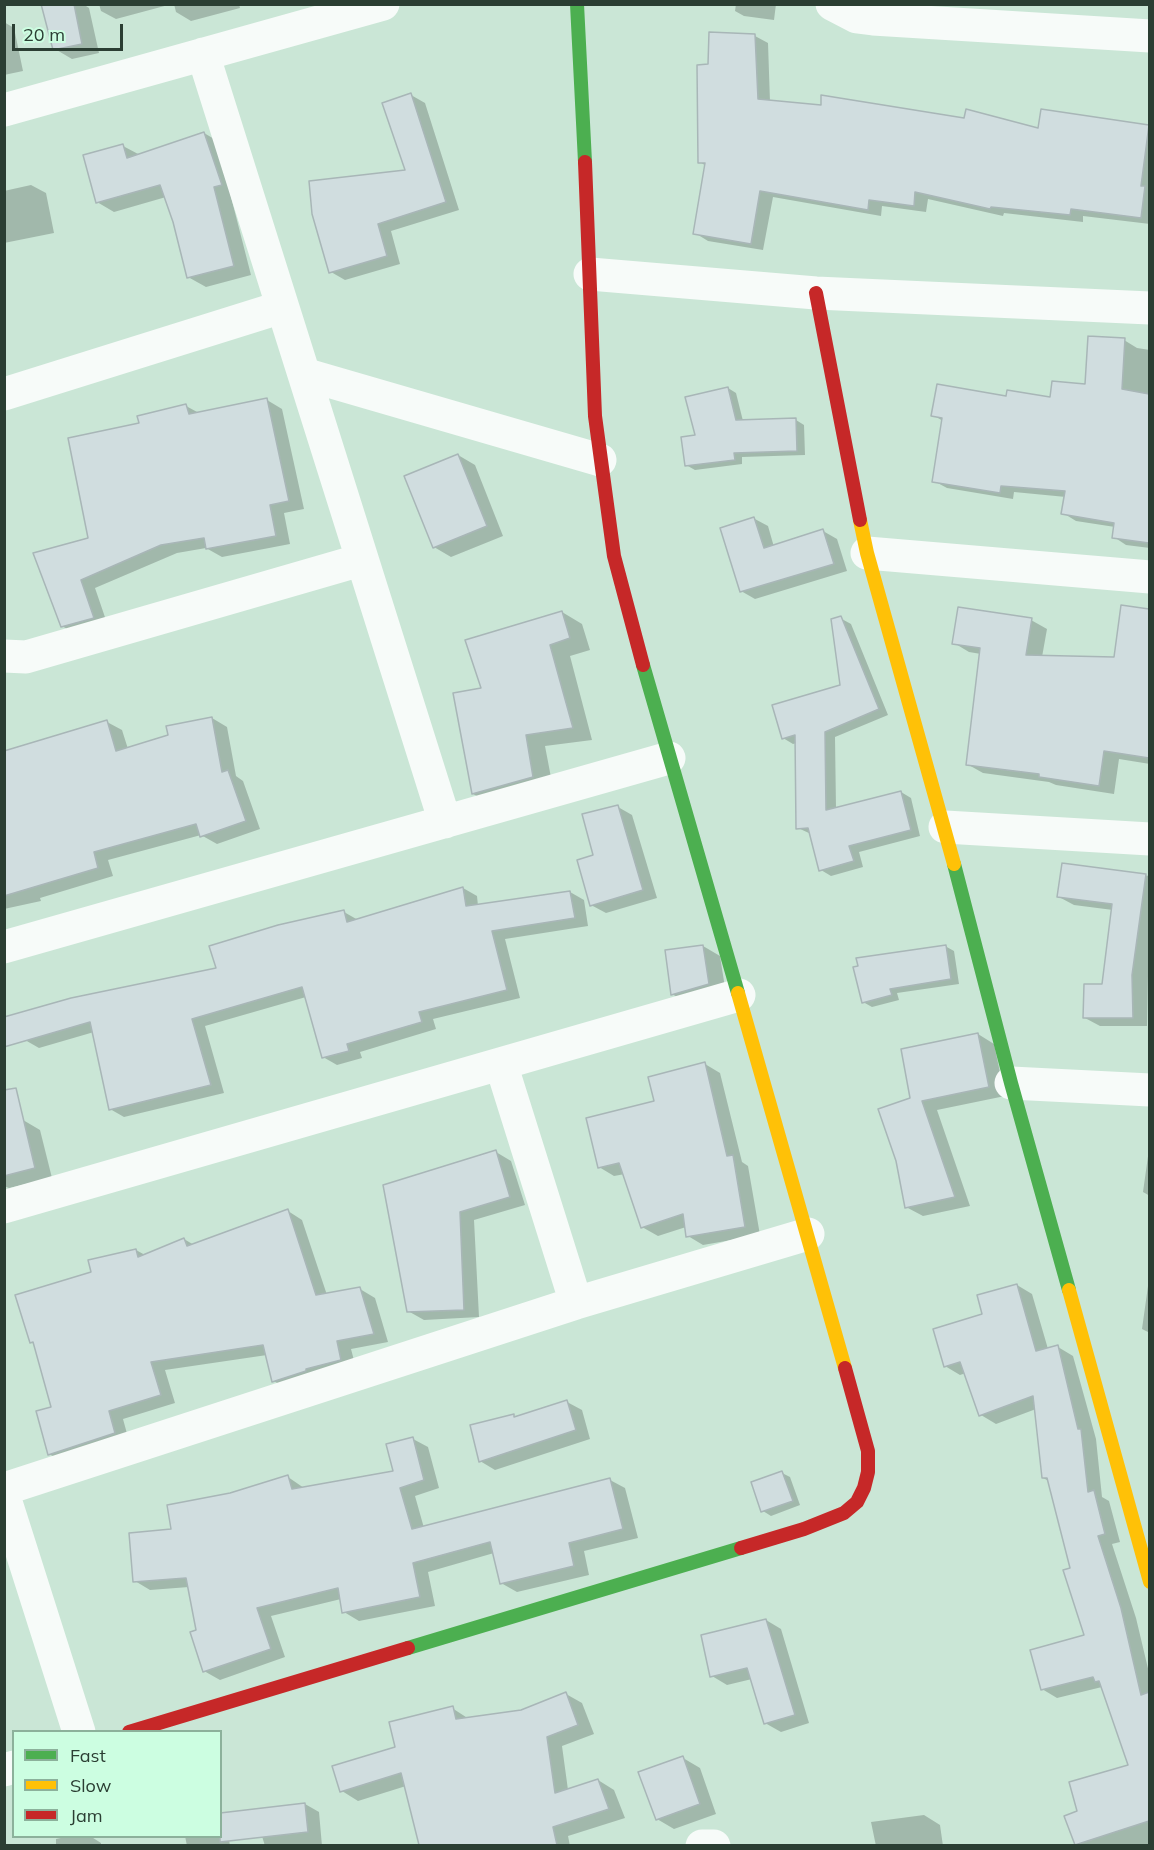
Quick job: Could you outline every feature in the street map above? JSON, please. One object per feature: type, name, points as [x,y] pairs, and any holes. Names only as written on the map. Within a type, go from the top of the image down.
[{"type":"street","points":[[4,110],[383,4]]},
{"type":"street","points":[[132,1730],[804,1529],[844,1513],[857,1502],[864,1488],[868,1472],[868,1451],[808,1234],[631,626],[614,556],[595,416],[577,4]]},
{"type":"street","points":[[832,4],[857,16],[873,19],[1149,36]]},
{"type":"street","points":[[203,54],[445,822]]},
{"type":"street","points":[[590,274],[816,293],[1149,308]]},
{"type":"street","points":[[816,293],[867,553],[945,827],[1011,1083],[1149,1582]]},
{"type":"street","points":[[4,394],[282,307]]},
{"type":"street","points":[[304,374],[600,460]]},
{"type":"street","points":[[867,553],[1149,577]]},
{"type":"street","points":[[4,656],[26,657],[361,560]]},
{"type":"street","points":[[4,947],[669,758]]},
{"type":"street","points":[[945,827],[1149,839]]},
{"type":"street","points":[[4,1206],[739,995]]},
{"type":"street","points":[[501,1064],[576,1303]]},
{"type":"street","points":[[1011,1083],[1149,1090]]},
{"type":"street","points":[[4,1489],[576,1303],[808,1234]]},
{"type":"street","points":[[4,1496],[79,1730]]},
{"type":"street","points":[[702,1845],[714,1845]]},
{"type":"building","points":[[41,4],[74,4],[82,44],[53,50]]},
{"type":"building","points":[[709,32],[755,34],[758,99],[821,105],[821,95],[964,118],[966,109],[1038,128],[1041,109],[1149,125],[1141,186],[1145,186],[1141,218],[1071,209],[1070,215],[991,207],[990,209],[915,192],[914,206],[869,200],[868,210],[760,191],[751,244],[693,234],[705,163],[698,163],[697,65],[708,64]]},
{"type":"building","points":[[411,93],[446,202],[378,224],[387,256],[329,273],[312,214],[309,181],[405,170],[382,103]]},
{"type":"building","points":[[204,132],[222,185],[214,187],[234,266],[187,278],[173,222],[160,185],[96,203],[83,155],[123,144],[127,158]]},
{"type":"building","points":[[1088,336],[1125,338],[1122,389],[1149,394],[1149,543],[1112,538],[1114,523],[1061,514],[1065,491],[1001,486],[1000,493],[932,482],[942,418],[931,416],[937,384],[1006,396],[1007,390],[1050,397],[1052,381],[1085,384]]},
{"type":"building","points":[[728,387],[736,420],[796,418],[797,451],[734,453],[735,460],[685,466],[681,437],[695,435],[685,397]]},
{"type":"building","points":[[267,398],[289,501],[270,505],[276,536],[206,549],[204,538],[161,545],[81,580],[94,618],[61,627],[33,553],[88,538],[68,438],[139,423],[137,416],[186,404],[189,414]]},
{"type":"building","points":[[458,454],[487,526],[433,548],[404,476]]},
{"type":"building","points":[[754,517],[764,548],[823,529],[834,564],[740,592],[720,528]]},
{"type":"building","points":[[1121,605],[1149,609],[1149,758],[1104,751],[1099,786],[1039,777],[1039,774],[966,765],[980,648],[952,644],[958,607],[1032,618],[1026,655],[1114,657]]},
{"type":"building","points":[[562,611],[570,638],[550,645],[573,728],[526,735],[533,777],[472,794],[453,693],[481,688],[465,640]]},
{"type":"building","points":[[841,616],[879,709],[825,732],[826,810],[901,791],[911,830],[849,846],[854,861],[819,871],[808,828],[796,829],[795,735],[782,739],[772,705],[840,685],[831,619]]},
{"type":"building","points":[[212,717],[222,772],[228,770],[246,821],[200,837],[196,824],[94,852],[98,868],[4,896],[4,751],[107,720],[116,751],[168,735],[166,726]]},
{"type":"building","points":[[618,805],[643,890],[590,906],[577,860],[593,855],[582,814]]},
{"type":"building","points":[[1062,863],[1146,874],[1132,975],[1133,1018],[1083,1018],[1084,984],[1102,984],[1112,904],[1057,897]]},
{"type":"building","points":[[463,887],[466,906],[570,891],[575,918],[492,931],[507,990],[419,1012],[422,1022],[347,1044],[349,1051],[322,1058],[302,987],[192,1019],[211,1085],[109,1110],[90,1022],[4,1047],[4,1017],[71,998],[216,968],[209,946],[278,925],[344,910],[347,922]]},
{"type":"building","points":[[703,945],[709,984],[671,995],[665,950]]},
{"type":"building","points":[[946,945],[951,979],[890,989],[892,995],[862,1003],[853,967],[858,966],[856,958]]},
{"type":"building","points":[[978,1033],[989,1087],[922,1101],[955,1197],[905,1208],[896,1161],[878,1109],[910,1098],[901,1049]]},
{"type":"building","points":[[705,1062],[727,1156],[733,1155],[745,1227],[686,1237],[683,1214],[641,1228],[619,1163],[598,1168],[586,1118],[654,1101],[648,1077]]},
{"type":"building","points":[[16,1088],[35,1168],[4,1176],[4,1090]]},
{"type":"building","points":[[496,1150],[510,1197],[460,1212],[464,1310],[407,1312],[383,1185]]},
{"type":"building","points":[[288,1209],[316,1295],[360,1287],[374,1334],[337,1341],[341,1360],[306,1369],[306,1371],[272,1382],[263,1345],[151,1362],[161,1395],[109,1411],[115,1433],[48,1455],[36,1411],[51,1407],[33,1342],[30,1343],[15,1295],[91,1272],[88,1260],[136,1249],[138,1257],[184,1238],[187,1246]]},
{"type":"building","points":[[1017,1284],[1036,1351],[1058,1345],[1078,1429],[1081,1429],[1088,1492],[1094,1490],[1105,1534],[1098,1536],[1121,1608],[1141,1695],[1149,1692],[1149,1821],[1075,1845],[1064,1816],[1077,1811],[1069,1782],[1128,1765],[1099,1681],[1095,1682],[1093,1677],[1041,1690],[1030,1650],[1084,1635],[1063,1570],[1070,1568],[1047,1478],[1042,1478],[1033,1396],[979,1416],[960,1362],[944,1367],[933,1329],[982,1314],[977,1295]]},
{"type":"building","points":[[567,1400],[576,1430],[479,1462],[470,1425],[514,1414],[514,1417]]},
{"type":"building","points":[[413,1437],[424,1480],[400,1488],[412,1529],[610,1478],[623,1529],[569,1543],[574,1566],[500,1584],[490,1542],[413,1563],[420,1597],[342,1613],[338,1588],[257,1608],[271,1649],[203,1672],[190,1632],[196,1630],[186,1578],[133,1582],[129,1533],[171,1529],[167,1505],[230,1493],[288,1475],[292,1489],[393,1471],[386,1444]]},
{"type":"building","points":[[782,1471],[793,1501],[761,1512],[751,1482]]},
{"type":"building","points":[[766,1619],[795,1715],[764,1724],[747,1668],[710,1677],[701,1635]]},
{"type":"building","points":[[566,1692],[578,1725],[547,1737],[555,1793],[598,1779],[609,1809],[553,1827],[557,1845],[419,1845],[401,1773],[340,1792],[332,1766],[395,1747],[389,1722],[453,1706],[456,1719],[521,1710]]},
{"type":"building","points":[[683,1756],[700,1804],[656,1820],[638,1772]]},
{"type":"building","points":[[305,1803],[308,1832],[220,1842],[222,1813]]},
{"type":"traffic: fast","points":[[577,4],[585,162]]},
{"type":"traffic: fast","points":[[643,665],[738,993]]},
{"type":"traffic: fast","points":[[954,864],[1011,1083],[1069,1290]]},
{"type":"traffic: fast","points":[[408,1648],[741,1548]]},
{"type":"traffic: slow","points":[[860,520],[867,553],[954,864]]},
{"type":"traffic: slow","points":[[738,993],[845,1368]]},
{"type":"traffic: slow","points":[[1069,1290],[1150,1582]]},
{"type":"traffic: jam","points":[[585,162],[595,416],[614,556],[643,665]]},
{"type":"traffic: jam","points":[[816,293],[860,520]]},
{"type":"traffic: jam","points":[[741,1548],[804,1529],[844,1513],[857,1502],[868,1472],[868,1451],[845,1368]]},
{"type":"traffic: jam","points":[[136,1730],[408,1648]]}]
